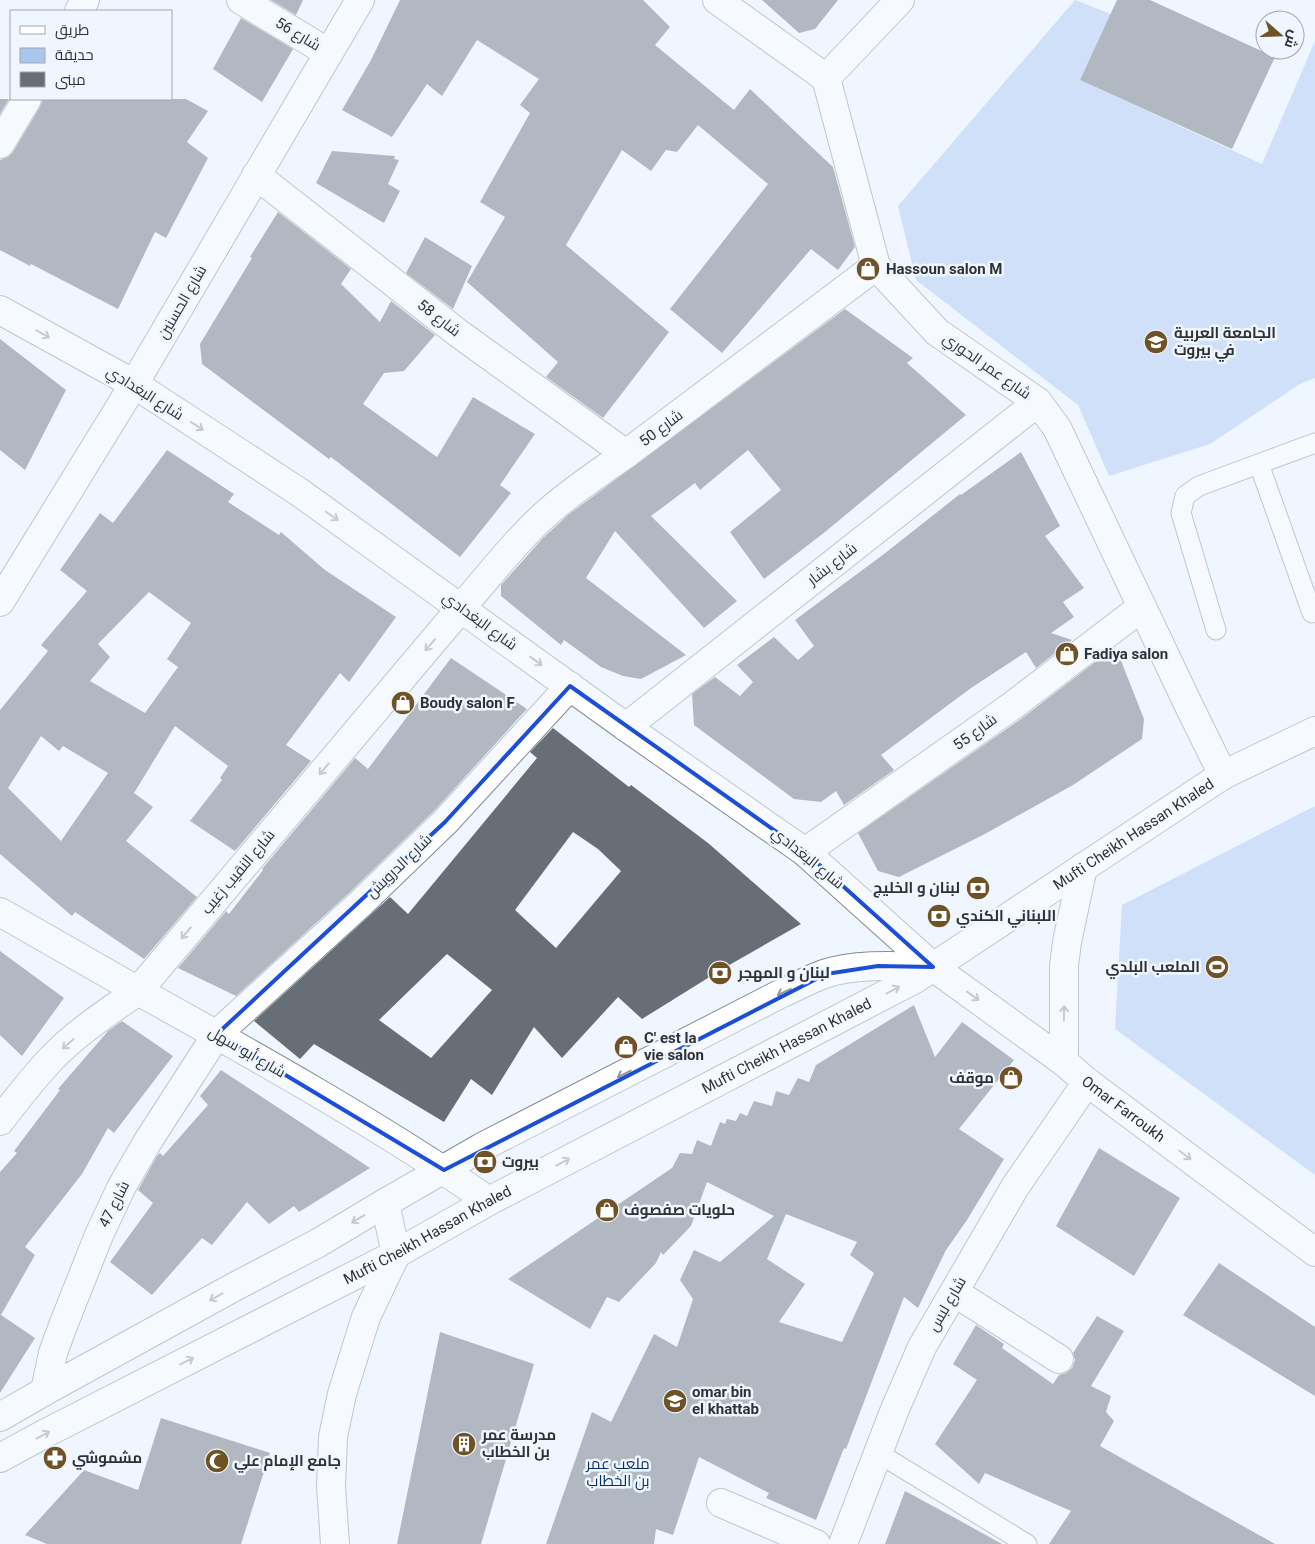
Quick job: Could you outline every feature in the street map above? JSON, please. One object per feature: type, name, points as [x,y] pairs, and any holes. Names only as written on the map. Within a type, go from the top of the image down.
[{"type":"street","name":"شارع 56","points":[[241,0],[329,53]]},
{"type":"street","name":"شارع الحسنين","points":[[0,602],[134,384],[360,0]]},
{"type":"street","points":[[717,0],[826,78],[900,0]]},
{"type":"street","name":"شارع عمر الحوري","points":[[826,78],[876,266],[937,332],[1038,402],[1057,428],[1223,775]]},
{"type":"street","points":[[0,144],[26,100]]},
{"type":"street","name":"شارع 58","points":[[256,175],[458,333],[626,454]]},
{"type":"street","name":"شارع 50","points":[[461,608],[507,555],[548,512],[592,477],[626,454],[876,266]]},
{"type":"street","name":"شارع البغدادي","points":[[0,310],[134,384],[299,492],[626,727],[805,852],[933,967]]},
{"type":"street","name":"شارع بشار","points":[[626,727],[1038,402]]},
{"type":"street","name":"شارع 55","points":[[805,852],[1012,706],[1142,607]]},
{"type":"street","name":"شارع النقيب زغيب","points":[[0,1121],[53,1057],[90,1025],[138,991],[461,608]]},
{"type":"street","name":"شارع الدرويش","points":[[216,1034],[360,904],[446,822],[570,686]]},
{"type":"street","name":"Mufti Cheikh Hassan Khaled","points":[[0,1458],[396,1254],[489,1201],[907,983],[1223,775],[1315,730]]},
{"type":"street","points":[[1064,1062],[1064,966],[1067,942],[1083,867]]},
{"type":"street","name":"شارع أبو سهل","points":[[0,912],[216,1034],[444,1170],[489,1201]]},
{"type":"street","points":[[0,1417],[234,1287],[318,1243],[482,1147],[782,993],[826,974],[878,966],[933,967]]},
{"type":"street","name":"Omar Farroukh","points":[[933,967],[1064,1062],[1086,1082],[1315,1252]]},
{"type":"street","name":"شارع 47","points":[[45,1391],[53,1353],[102,1227],[122,1186],[148,1141],[216,1034]]},
{"type":"street","name":"شارع لبس","points":[[843,1544],[922,1347],[1015,1187],[1086,1082]]},
{"type":"street","points":[[335,1544],[331,1486],[333,1438],[342,1394],[366,1317],[396,1254],[385,1203]]},
{"type":"street","points":[[954,1292],[1059,1359]]},
{"type":"street","points":[[721,1503],[816,1544]]},
{"type":"lane","points":[[1216,630],[1181,513],[1185,496],[1199,486],[1315,443]]},
{"type":"lane","points":[[1259,464],[1312,613]]},
{"type":"lane","points":[[878,1453],[1027,1544]]},
{"type":"highlighted area","points":[[570,686],[805,852],[933,967],[878,966],[826,974],[444,1170],[217,1034],[445,822]]},
{"type":"green space","points":[[1075,0],[1111,14],[1080,80],[1262,164],[1315,41],[1315,378],[1300,384],[1210,444],[1109,476],[1078,405],[916,280],[898,206]]},
{"type":"green space","name":"الملعب البلدي","points":[[1315,806],[1315,1175],[1115,1029],[1122,905]]},
{"type":"building","points":[[271,0],[303,0],[296,15]]},
{"type":"building","points":[[400,0],[643,0],[670,27],[655,45],[734,110],[750,89],[833,167],[855,247],[838,270],[811,249],[722,353],[670,309],[768,184],[698,125],[677,152],[666,150],[651,171],[622,150],[566,245],[669,332],[603,418],[546,377],[558,362],[467,282],[505,217],[480,202],[530,113],[520,105],[539,79],[477,40],[442,96],[427,84],[392,137],[342,110],[371,60]]},
{"type":"building","points":[[762,0],[838,0],[815,29],[799,33]]},
{"type":"building","points":[[1117,0],[1150,0],[1255,48],[1255,60],[1274,60],[1232,149],[1080,80]]},
{"type":"building","points":[[241,18],[293,49],[262,102],[213,69]]},
{"type":"building","points":[[0,99],[9,99],[0,114]]},
{"type":"building","points":[[186,99],[208,111],[187,142],[208,158],[166,238],[155,232],[118,309],[0,250],[0,160],[8,157],[13,152],[43,100]]},
{"type":"building","points":[[332,151],[395,156],[394,159],[399,160],[388,184],[400,191],[384,223],[316,183]]},
{"type":"building","points":[[278,212],[351,269],[341,284],[380,322],[391,301],[435,335],[404,371],[384,373],[363,404],[437,457],[473,397],[535,434],[500,485],[511,493],[460,557],[331,457],[329,459],[202,364],[200,344]]},
{"type":"building","points":[[425,237],[472,266],[453,309],[406,273]]},
{"type":"building","points":[[845,309],[913,358],[907,363],[966,415],[825,532],[764,579],[730,532],[781,490],[748,450],[700,490],[695,483],[651,516],[737,601],[704,628],[615,531],[586,578],[686,655],[641,679],[623,676],[601,667],[564,640],[561,645],[501,596],[501,585],[543,538],[568,515]]},
{"type":"building","points":[[0,339],[66,390],[25,470],[0,450]]},
{"type":"building","points":[[167,450],[234,494],[228,502],[279,535],[281,532],[325,570],[396,617],[349,682],[340,673],[286,745],[311,761],[235,851],[190,821],[222,780],[220,778],[228,766],[175,726],[134,793],[153,807],[126,841],[197,897],[144,959],[75,912],[72,916],[0,854],[0,710],[48,651],[41,645],[87,591],[60,570],[100,513],[113,523]],"holes":[[[149,592],[191,623],[167,659],[178,667],[145,713],[90,681],[110,657],[98,644]],[[41,736],[59,751],[63,746],[108,773],[61,841],[8,788]]]},
{"type":"building","points":[[1021,452],[1060,526],[1045,536],[1084,588],[1063,602],[1074,617],[1051,633],[1072,640],[1036,668],[1026,652],[971,688],[881,755],[894,770],[844,805],[836,791],[821,802],[794,799],[694,725],[692,694],[715,677],[740,696],[753,682],[737,665],[774,637],[798,660],[814,646],[795,620],[884,554],[960,494]]},
{"type":"building","points":[[1107,653],[1120,658],[1144,719],[1142,739],[1073,785],[983,835],[899,877],[878,871],[858,833],[1021,719]]},
{"type":"building","points":[[451,658],[527,709],[434,811],[349,893],[236,996],[178,968],[226,911],[229,914],[262,869],[355,758],[368,769]]},
{"type":"building","points":[[553,728],[629,787],[631,785],[708,843],[801,924],[724,968],[642,1019],[618,997],[562,1058],[534,1027],[492,1095],[471,1079],[444,1122],[314,1044],[300,1059],[254,1021],[390,897],[408,914],[537,758],[530,752]],"holes":[[[573,832],[598,849],[621,871],[556,948],[515,910]],[[447,954],[492,990],[431,1058],[379,1020]]]},
{"type":"building","points":[[0,951],[64,998],[22,1056],[0,1035]]},
{"type":"building","points":[[914,1005],[935,1057],[962,1022],[1014,1060],[959,1129],[1004,1159],[967,1220],[946,1250],[918,1308],[904,1297],[846,1449],[844,1448],[816,1520],[766,1498],[769,1493],[699,1457],[673,1535],[656,1529],[654,1544],[546,1544],[592,1412],[611,1422],[654,1334],[677,1347],[693,1299],[680,1280],[694,1250],[720,1262],[774,1216],[707,1182],[691,1226],[663,1255],[661,1252],[656,1263],[619,1302],[607,1297],[590,1329],[508,1279],[672,1168],[680,1153],[692,1154],[697,1140],[711,1146],[720,1122],[725,1124],[727,1119],[736,1121],[740,1113],[747,1116],[754,1101],[772,1106],[776,1091],[789,1095],[798,1078],[809,1082],[816,1065]],"holes":[[[786,1214],[857,1242],[850,1255],[874,1273],[842,1342],[779,1322],[805,1284],[767,1259]]]},
{"type":"building","points":[[122,1021],[173,1056],[114,1133],[108,1128],[82,1174],[25,1247],[35,1255],[1,1315],[35,1338],[0,1393],[0,1172],[17,1153],[14,1151],[60,1090],[58,1089],[108,1031]]},
{"type":"building","points":[[221,1070],[370,1168],[299,1212],[294,1206],[269,1224],[247,1202],[212,1245],[202,1238],[152,1295],[110,1262],[153,1203],[138,1190],[157,1156],[160,1153],[163,1156],[208,1105],[200,1096]]},
{"type":"building","points":[[1099,1148],[1180,1198],[1134,1276],[1056,1226]]},
{"type":"building","points":[[1219,1263],[1315,1327],[1315,1396],[1183,1315]]},
{"type":"building","points":[[1097,1316],[1124,1331],[1091,1386],[1111,1396],[1106,1412],[1114,1421],[1100,1446],[1275,1544],[1049,1544],[1071,1511],[985,1473],[979,1484],[935,1444],[977,1380],[953,1364],[976,1325],[1004,1344],[1002,1348],[1053,1384],[1059,1375],[1066,1373],[1072,1368],[1075,1360],[1073,1353]]},
{"type":"building","name":"مدرسة عمر بن الخطاب","points":[[440,1332],[534,1364],[481,1544],[397,1544]]},
{"type":"building","points":[[161,1418],[270,1453],[241,1544],[47,1544],[25,1535],[84,1470],[138,1490]]},
{"type":"building","points":[[905,1491],[957,1519],[1002,1544],[885,1544]]},
{"type":"place","name":"Hassoun salon M","points":[[868,269]]},
{"type":"place","name":"الجامعة العربية في بيروت","points":[[1156,342]]},
{"type":"place","name":"Fadiya salon","points":[[1067,654]]},
{"type":"place","name":"Boudy salon F","points":[[403,703]]},
{"type":"place","name":"لبنان و الخليج","points":[[978,888]]},
{"type":"place","name":"اللبناني الكندي","points":[[939,916]]},
{"type":"place","name":"الملعب البلدي","points":[[1217,967]]},
{"type":"place","name":"لبنان و المهجر","points":[[720,973]]},
{"type":"place","name":"C' est la vie salon","points":[[626,1047]]},
{"type":"place","name":"موقف","points":[[1011,1078]]},
{"type":"place","name":"بيروت","points":[[485,1162]]},
{"type":"place","name":"حلويات صفصوف","points":[[607,1210]]},
{"type":"place","name":"omar bin el khattab","points":[[675,1401]]},
{"type":"place","name":"مدرسة عمر بن الخطاب","points":[[464,1444]]},
{"type":"place","name":"مشموشي","points":[[55,1458]]},
{"type":"place","name":"جامع الإمام علي","points":[[217,1461]]},
{"type":"park label","name":"ملعب عمر بن الخطاب","points":[[618,1472]]}]
